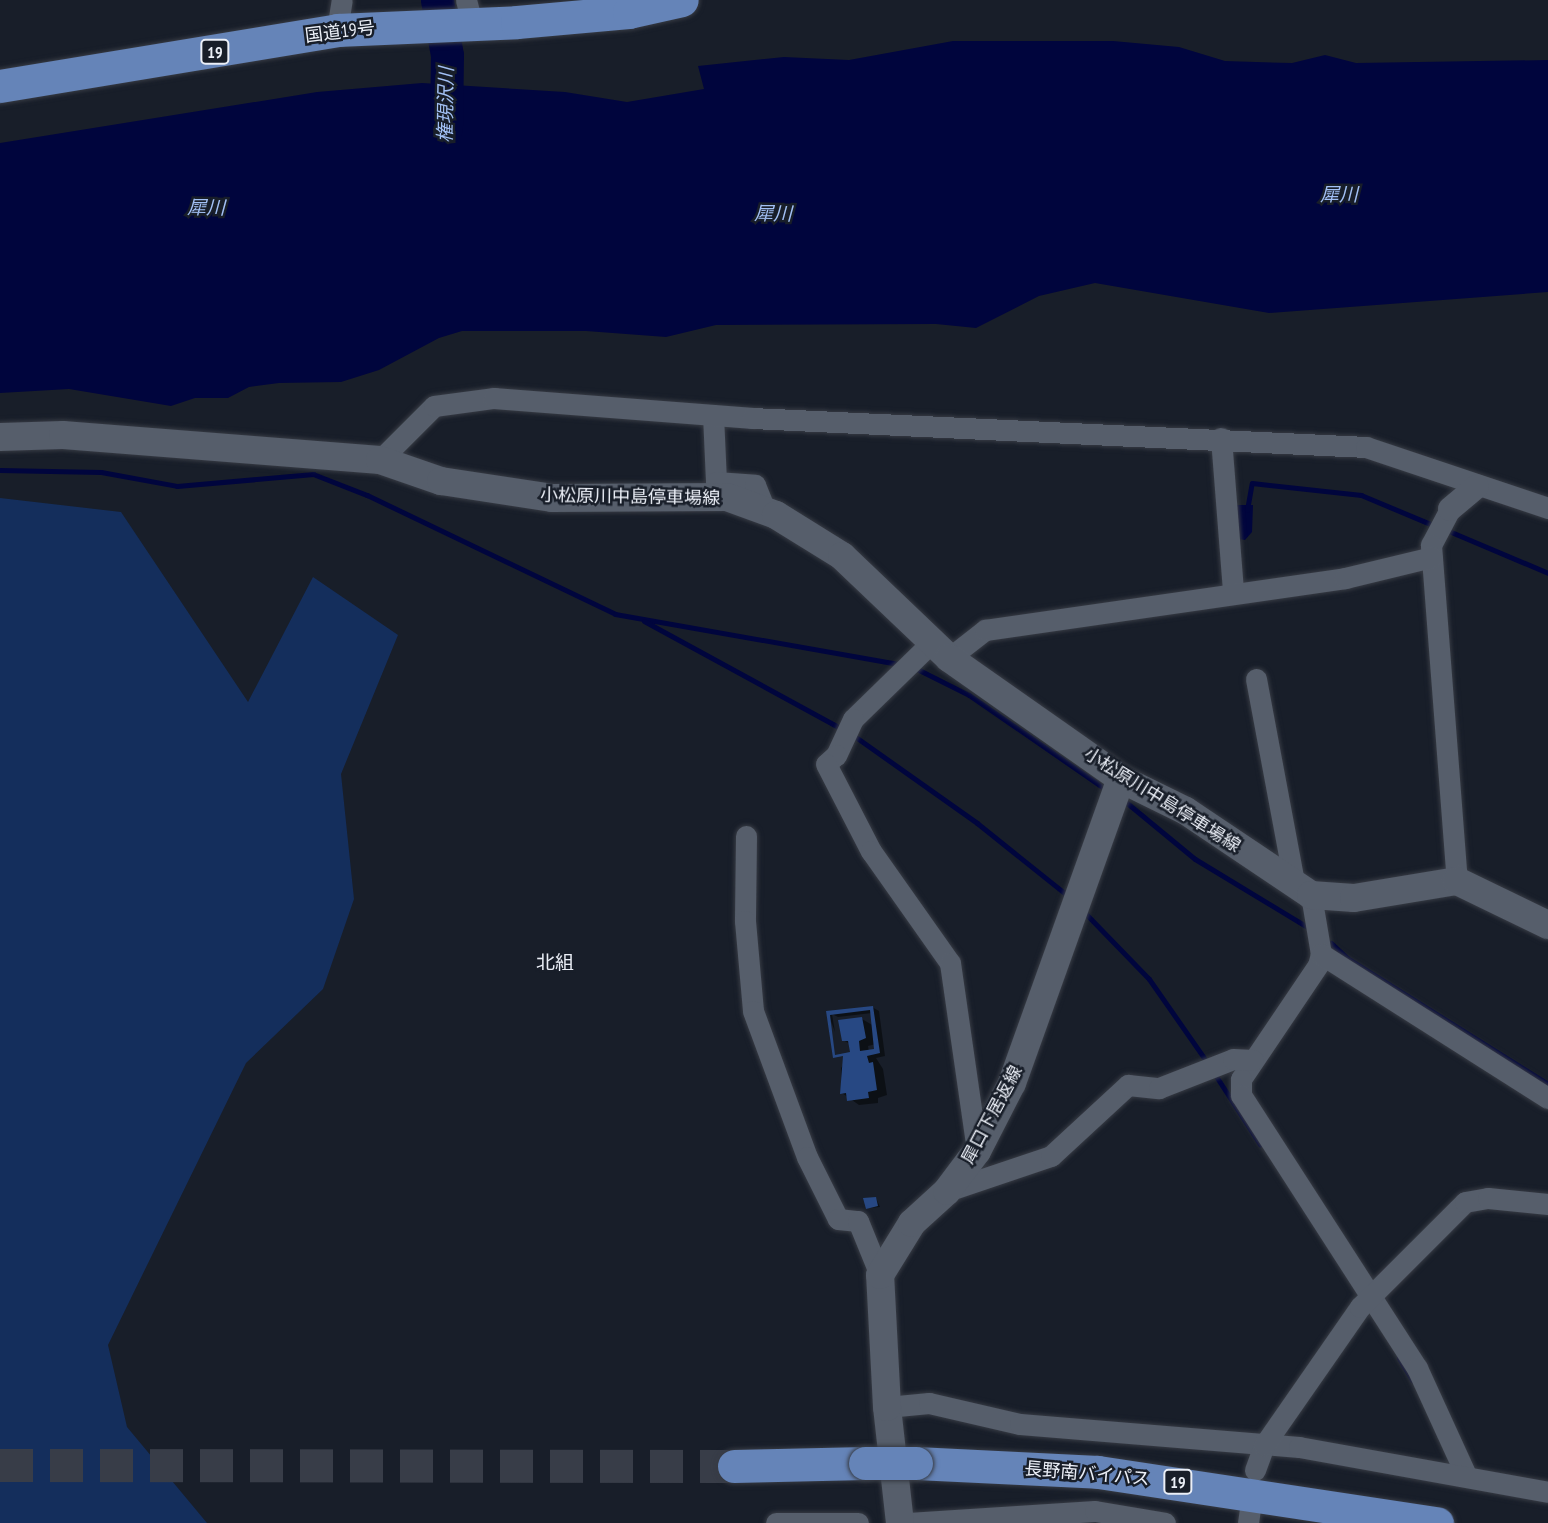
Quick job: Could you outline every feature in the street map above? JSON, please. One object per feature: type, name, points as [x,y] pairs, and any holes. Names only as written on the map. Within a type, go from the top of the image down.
[{"type":"highway","name":"国道19号","points":[[0,86],[340,15],[457,17],[629,12],[682,0]]},
{"type":"highway","name":"長野南バイパス","points":[[734,1466],[916,1463],[1098,1472],[1437,1523]]},
{"type":"main road","name":"小松原川中島停車場線","points":[[0,437],[63,435],[380,460],[441,481],[552,498],[727,497],[766,512],[842,556],[940,650],[1121,779],[1186,811],[1303,888],[1354,898],[1457,881]]},
{"type":"main road","name":"犀口下居返線","points":[[880,1275],[912,1223],[947,1191],[977,1150],[1012,1083],[1040,1013],[1121,779]]},
{"type":"main road","points":[[1457,881],[1548,926]]},
{"type":"main road","points":[[880,1275],[887,1407],[900,1523]]},
{"type":"street","points":[[380,460],[434,406],[495,398],[713,415],[1366,447],[1548,508]]},
{"type":"street","points":[[713,415],[716,482],[755,485],[766,512]]},
{"type":"street","points":[[1221,438],[1233,592]]},
{"type":"street","points":[[1457,881],[1431,551],[1450,509],[1477,486]]},
{"type":"street","points":[[977,1150],[950,963],[881,867],[826,764],[843,741],[853,719],[940,650],[985,630],[1233,592],[1345,578],[1431,551]]},
{"type":"street","points":[[1256,679],[1303,888],[1321,954],[1318,965],[1241,1079],[1241,1095],[1366,1302],[1417,1368],[1466,1475]]},
{"type":"street","points":[[746,836],[745,921],[753,1011],[807,1157],[838,1219],[858,1221],[880,1275]]},
{"type":"street","points":[[1321,954],[1548,1098]]},
{"type":"street","points":[[947,1191],[1051,1156],[1128,1085],[1159,1088],[1233,1059],[1253,1060]]},
{"type":"street","points":[[1255,1470],[1264,1445],[1366,1302],[1465,1202],[1488,1198],[1548,1204]]},
{"type":"street","points":[[887,1407],[929,1402],[1020,1424],[1264,1445],[1466,1475],[1548,1492]]},
{"type":"street","points":[[908,1523],[1095,1511],[1165,1523]]},
{"type":"street","points":[[776,1523],[858,1523]]},
{"type":"shaded area","points":[[0,498],[121,512],[248,702],[313,577],[398,635],[341,774],[354,899],[323,989],[246,1063],[108,1345],[127,1427],[207,1523],[0,1523]]},
{"type":"water","name":"犀川","points":[[953,41],[1113,41],[1179,47],[1225,61],[1256,62],[1292,63],[1325,55],[1356,63],[1548,60],[1548,292],[1269,313],[1095,283],[1039,296],[976,328],[936,324],[716,325],[666,337],[586,331],[462,331],[439,338],[379,370],[341,382],[279,383],[249,387],[228,398],[195,398],[171,406],[69,389],[0,393],[0,143],[317,92],[422,83],[565,92],[627,102],[704,89],[698,66],[784,57],[849,60]]},
{"type":"water","points":[[1234,505],[1253,505],[1252,532],[1245,540],[1239,539]]},
{"type":"building","points":[[873,1006],[880,1053],[867,1056],[869,1063],[873,1062],[877,1090],[868,1092],[869,1098],[847,1101],[846,1093],[840,1094],[843,1056],[833,1058],[826,1011]],"holes":[[[870,1010],[874,1049],[860,1051],[859,1041],[866,1038],[862,1017],[838,1020],[842,1041],[848,1041],[850,1052],[835,1055],[830,1015]]]},
{"type":"building","points":[[876,1197],[878,1206],[866,1209],[863,1198]]},
{"type":"waterway","name":"権現沢川","points":[[437,0],[447,55],[446,128]]},
{"type":"waterway","points":[[0,470],[101,472],[177,486],[313,474],[367,495],[615,614],[900,664]]},
{"type":"waterway","points":[[1247,510],[1252,483],[1361,495],[1435,526]]},
{"type":"waterway","points":[[1444,529],[1548,573]]},
{"type":"waterway","points":[[644,621],[842,729]]},
{"type":"waterway","points":[[915,668],[969,695],[1104,788]]},
{"type":"waterway","points":[[850,733],[977,823],[1068,896]]},
{"type":"waterway","points":[[1127,803],[1195,859],[1309,928]]},
{"type":"waterway","points":[[1085,913],[1149,979],[1207,1062]]},
{"type":"waterway","points":[[1331,943],[1347,958],[1548,1084]]},
{"type":"waterway","points":[[1214,1073],[1260,1144]]},
{"type":"waterway","points":[[1399,1358],[1412,1380]]},
{"type":"tunnel","points":[[0,1465],[734,1466]]},
{"type":"district","name":"北組","points":[[555,963]]}]
